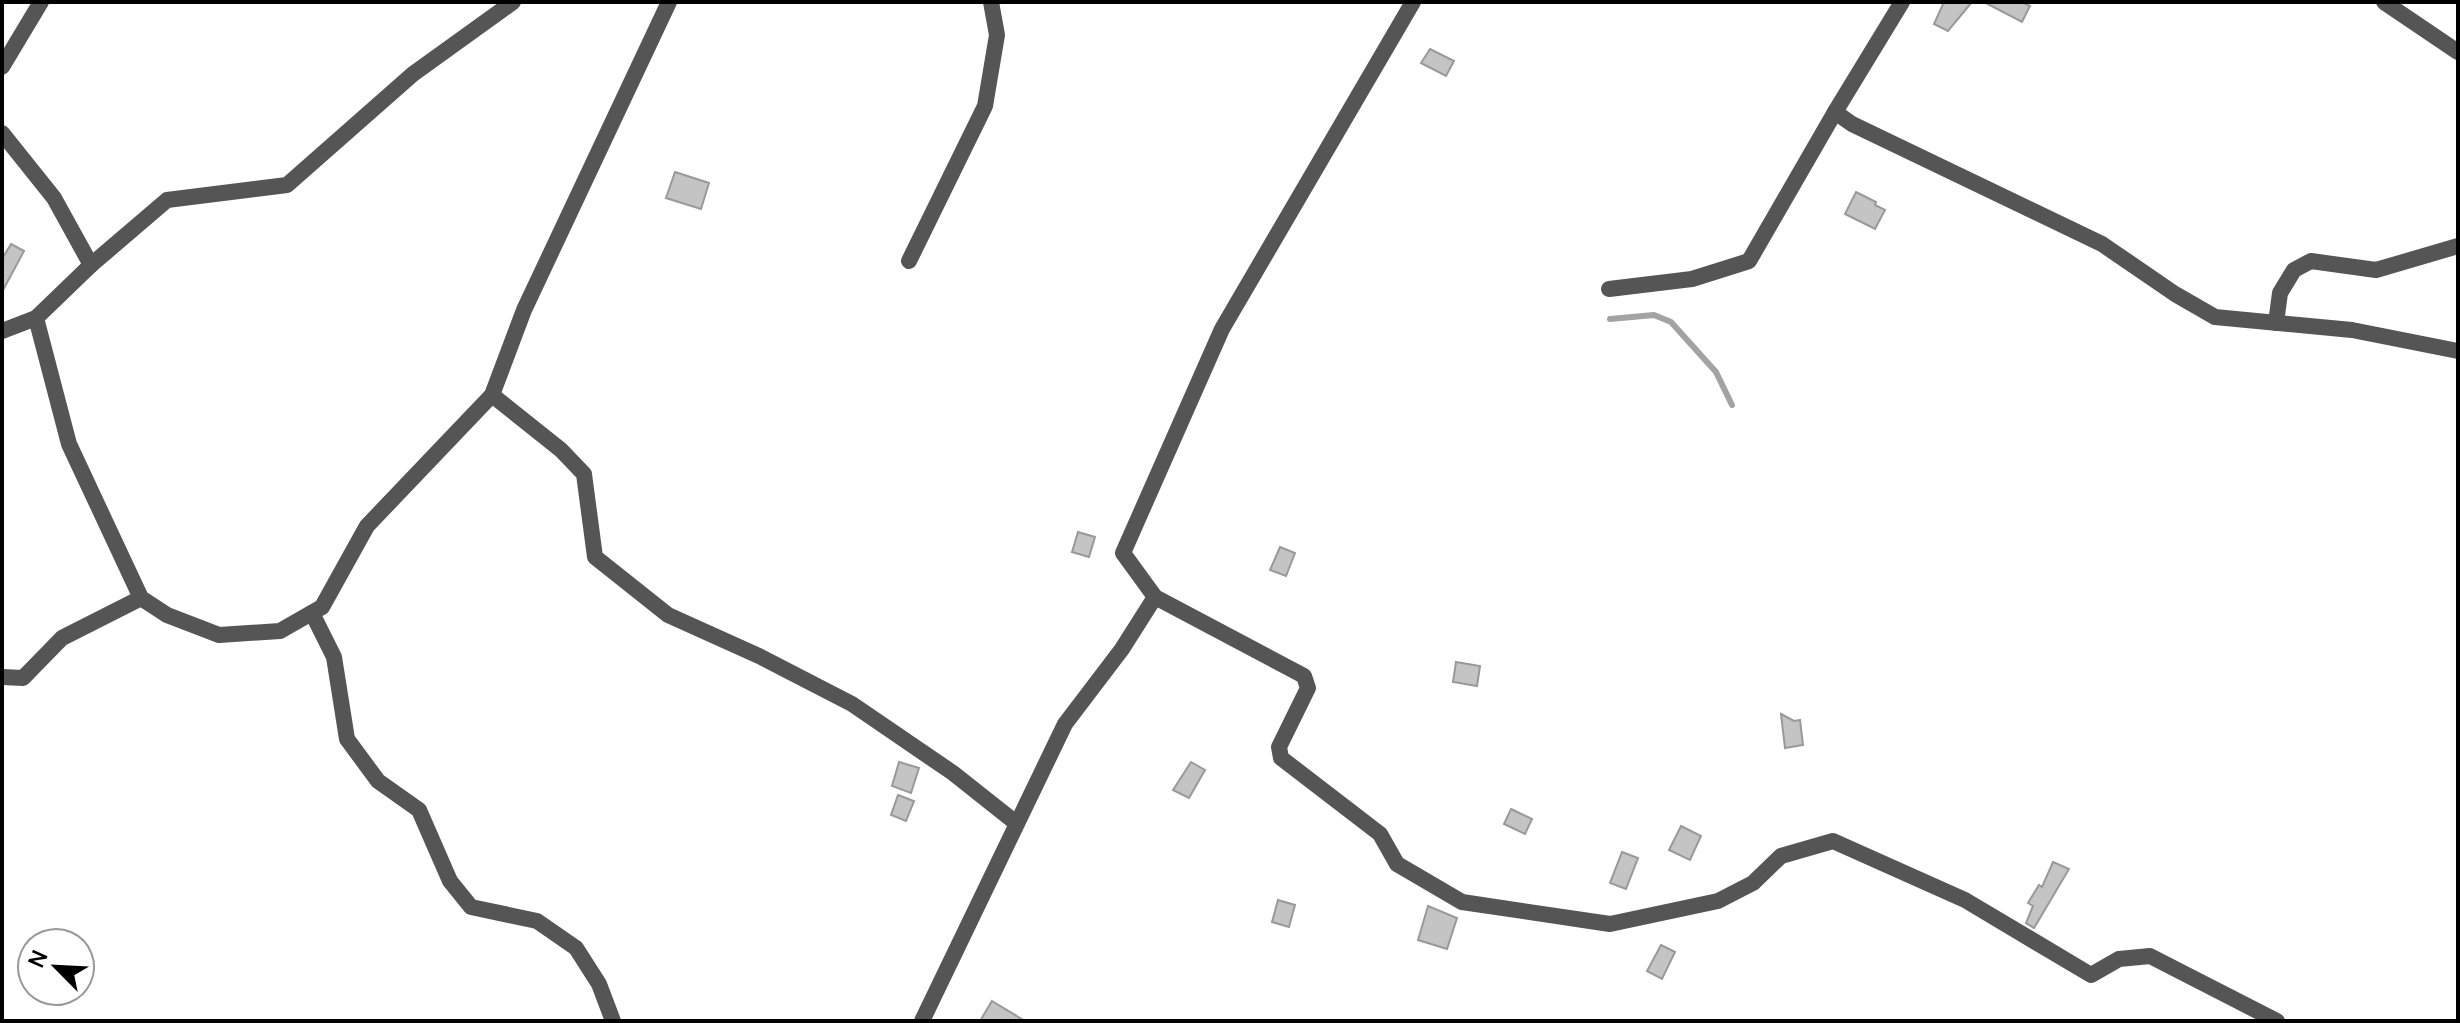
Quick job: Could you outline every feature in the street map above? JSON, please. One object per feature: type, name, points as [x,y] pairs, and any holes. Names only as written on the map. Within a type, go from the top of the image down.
[{"type":"street","points":[[2,67],[41,2]]},
{"type":"street","points":[[2,331],[36,318],[91,265],[167,200],[287,185],[413,74],[513,2]]},
{"type":"street","points":[[36,318],[69,444],[141,598],[167,615],[219,635],[280,631],[322,607],[367,526],[492,395],[524,310],[669,2]]},
{"type":"street","points":[[909,261],[985,106],[997,35],[991,2]]},
{"type":"street","points":[[1413,2],[1222,329],[1123,553],[1155,597],[1304,676],[1308,688],[1279,747],[1281,758],[1380,834],[1397,864],[1462,902],[1610,924],[1718,901],[1753,883],[1781,856],[1833,841],[1965,900],[2091,975],[2119,959],[2150,956],[2277,1021]]},
{"type":"street","points":[[1609,289],[1692,279],[1749,261],[1902,2]]},
{"type":"street","points":[[2384,2],[2458,52]]},
{"type":"street","points":[[1835,112],[1852,124],[2102,244],[2215,317],[2352,330],[2458,351]]},
{"type":"street","points":[[2,133],[54,198],[91,265]]},
{"type":"street","points":[[2276,323],[2280,293],[2294,270],[2311,261],[2376,270],[2458,246]]},
{"type":"street","points":[[492,395],[561,450],[584,474],[595,557],[668,615],[759,656],[852,704],[953,773],[1016,823]]},
{"type":"street","points":[[922,1021],[1065,724],[1122,649],[1155,597]]},
{"type":"street","points":[[2,677],[23,678],[62,638],[141,598]]},
{"type":"street","points":[[312,613],[334,657],[347,739],[378,781],[419,810],[450,881],[471,907],[537,921],[576,948],[599,984],[613,1021]]},
{"type":"building","points":[[1944,2],[1972,2],[1948,31],[1934,24]]},
{"type":"building","points":[[1984,2],[2022,2],[2030,6],[2022,22]]},
{"type":"building","points":[[1430,49],[1454,61],[1446,76],[1421,63]]},
{"type":"building","points":[[675,172],[709,183],[701,209],[666,198]]},
{"type":"building","points":[[1856,192],[1885,210],[1875,229],[1845,214]]},
{"type":"building","points":[[11,244],[24,251],[2,292],[2,259]]},
{"type":"building","points":[[1078,532],[1095,537],[1089,557],[1072,552]]},
{"type":"building","points":[[1280,547],[1295,553],[1286,576],[1270,570]]},
{"type":"building","points":[[1456,662],[1480,666],[1477,686],[1453,682]]},
{"type":"building","points":[[1781,714],[1794,721],[1800,720],[1803,745],[1785,748]]},
{"type":"building","points":[[899,762],[919,768],[911,793],[892,786]]},
{"type":"building","points":[[1191,762],[1205,770],[1189,798],[1173,790]]},
{"type":"building","points":[[898,795],[914,801],[906,821],[891,815]]},
{"type":"building","points":[[1511,809],[1532,819],[1525,834],[1504,824]]},
{"type":"building","points":[[1681,826],[1701,836],[1690,860],[1669,850]]},
{"type":"building","points":[[1622,852],[1638,858],[1626,889],[1610,883]]},
{"type":"building","points":[[2053,862],[2069,869],[2034,928],[2026,923],[2033,906],[2028,903],[2039,885],[2042,887]]},
{"type":"building","points":[[1278,900],[1295,905],[1289,927],[1272,922]]},
{"type":"building","points":[[1428,906],[1457,918],[1447,949],[1418,940]]},
{"type":"building","points":[[1661,945],[1675,952],[1662,979],[1647,971]]},
{"type":"building","points":[[992,1001],[1025,1021],[980,1021]]},
{"type":"waterway","points":[[1610,319],[1654,315],[1671,322],[1716,372],[1732,405]]}]
